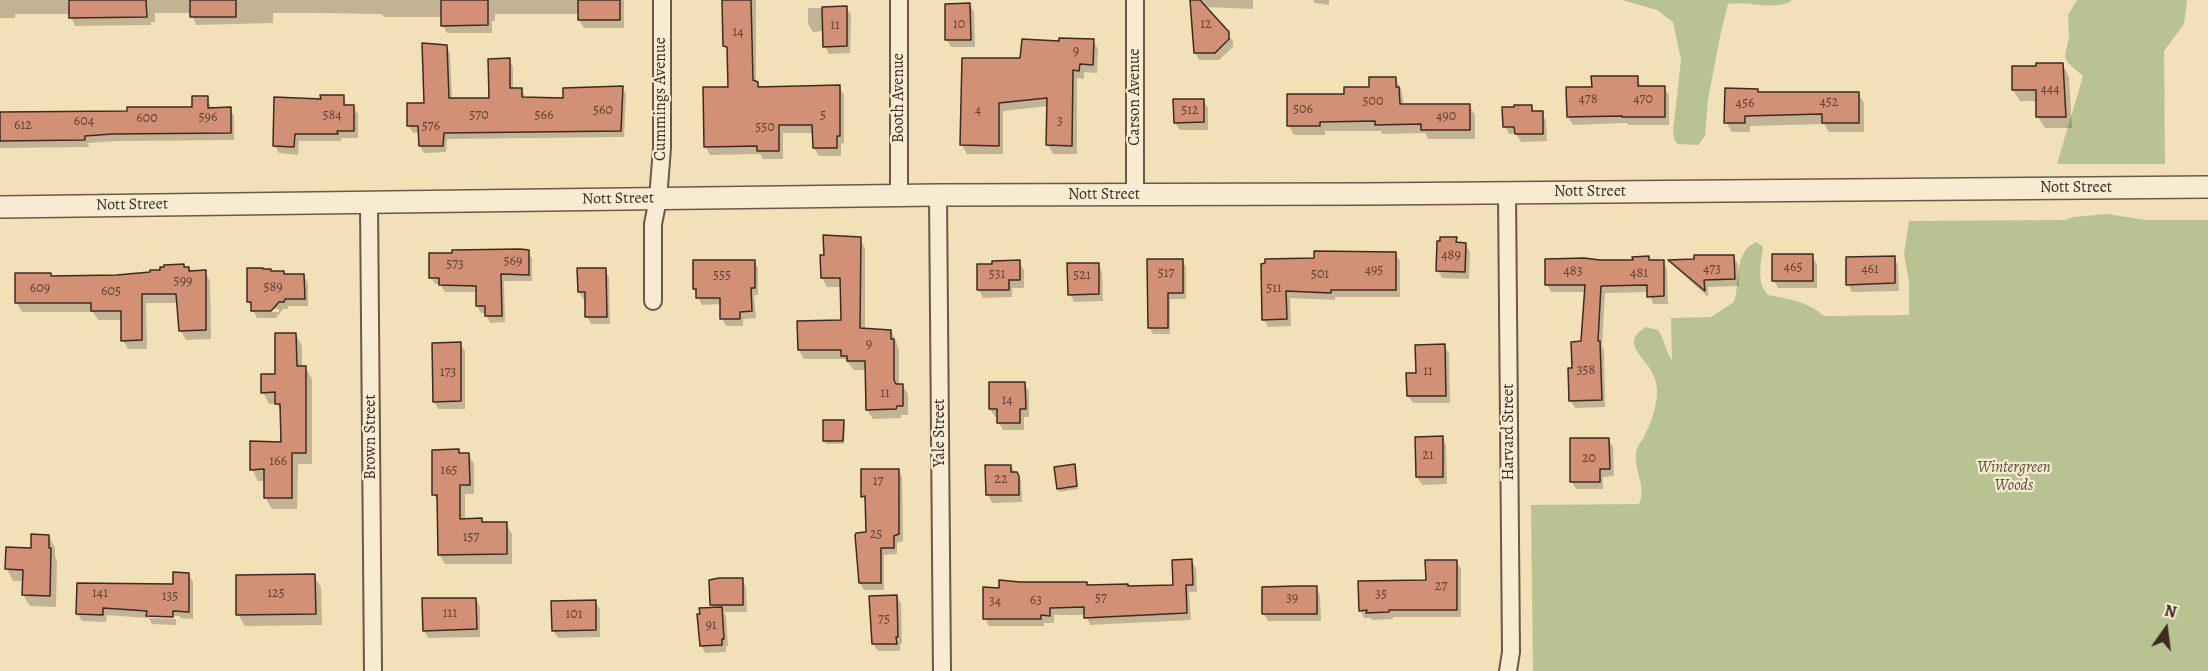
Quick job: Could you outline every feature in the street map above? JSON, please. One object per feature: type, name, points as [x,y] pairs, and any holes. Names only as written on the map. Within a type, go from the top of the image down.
[{"type":"street","name":"Cummings Avenue","points":[[653,301],[653,224],[658,199],[662,148],[662,0]]},
{"type":"street","name":"Booth Avenue","points":[[899,0],[899,196]]},
{"type":"street","name":"Carson Avenue","points":[[1135,0],[1135,195]]},
{"type":"street","name":"Nott Street","points":[[0,207],[938,195],[2208,187]]},
{"type":"street","name":"Harvard Street","points":[[1507,193],[1511,652],[1508,671]]},
{"type":"street","name":"Yale Street","points":[[938,195],[942,671]]},
{"type":"street","name":"Brown Street","points":[[369,203],[373,671]]},
{"type":"green space","points":[[1622,0],[1792,0],[1778,5],[1728,4],[1708,99],[1705,136],[1698,145],[1678,144],[1673,132],[1681,60],[1673,22],[1657,10]]},
{"type":"green space","points":[[2077,0],[2187,0],[2184,24],[2164,51],[2165,164],[2057,164],[2083,76],[2068,63],[2065,56],[2069,37],[2068,15]]},
{"type":"green space","name":"Wintergreen Woods","points":[[2107,214],[2146,220],[2208,220],[2208,671],[1533,671],[1531,505],[1639,504],[1641,498],[1636,452],[1653,416],[1657,386],[1652,371],[1637,352],[1634,339],[1638,333],[1646,327],[1658,330],[1672,360],[1671,318],[1711,317],[1734,302],[1741,260],[1749,247],[1756,242],[1763,247],[1761,279],[1768,295],[1805,304],[1824,316],[1909,315],[1909,282],[1904,254],[1909,221],[2065,220],[2073,217]]},
{"type":"building","points":[[69,0],[146,0],[147,17],[69,18]]},
{"type":"building","points":[[190,0],[236,0],[236,17],[190,17]]},
{"type":"building","points":[[441,0],[488,0],[488,25],[441,26]]},
{"type":"building","points":[[578,0],[620,0],[620,20],[578,20]]},
{"type":"building","points":[[722,0],[751,0],[753,80],[758,82],[758,87],[840,85],[840,136],[837,136],[837,148],[813,148],[812,125],[779,125],[779,151],[757,151],[757,146],[704,147],[703,87],[728,87],[727,47],[723,46]]},
{"type":"building","points":[[1190,0],[1200,0],[1229,32],[1229,39],[1215,53],[1194,53]]},
{"type":"building","points":[[970,3],[971,40],[945,40],[945,4]]},
{"type":"building","points":[[847,6],[847,46],[823,47],[822,7]]},
{"type":"building","points":[[1059,38],[1094,39],[1093,65],[1080,64],[1079,71],[1073,70],[1072,146],[1046,145],[1047,98],[999,103],[999,146],[960,145],[962,58],[1020,58],[1022,39],[1059,41]]},
{"type":"building","points":[[422,43],[447,45],[449,98],[489,98],[488,59],[510,58],[510,88],[522,88],[522,97],[563,98],[563,88],[623,86],[621,131],[444,133],[443,146],[419,146],[418,126],[407,126],[407,103],[424,103]]},
{"type":"building","points":[[2036,63],[2063,63],[2066,117],[2036,117],[2036,90],[2012,90],[2012,66],[2036,66]]},
{"type":"building","points":[[1591,76],[1638,76],[1638,86],[1665,86],[1665,117],[1567,117],[1566,87],[1592,87]]},
{"type":"building","points":[[1369,77],[1396,77],[1400,104],[1470,104],[1470,130],[1421,130],[1421,124],[1375,125],[1375,121],[1320,122],[1320,126],[1287,126],[1287,94],[1344,94],[1344,87],[1369,87]]},
{"type":"building","points":[[1725,88],[1758,89],[1758,92],[1859,92],[1859,123],[1822,123],[1822,114],[1745,116],[1745,123],[1724,123]]},
{"type":"building","points":[[320,95],[344,95],[344,105],[354,105],[354,131],[337,131],[338,134],[295,134],[294,147],[273,146],[274,97],[321,99]]},
{"type":"building","points":[[192,96],[208,96],[208,108],[231,107],[231,133],[112,134],[85,136],[85,140],[0,141],[0,112],[127,111],[127,107],[192,107]]},
{"type":"building","points":[[1173,99],[1204,99],[1204,122],[1174,123]]},
{"type":"building","points":[[1514,105],[1532,105],[1532,111],[1543,111],[1543,134],[1515,134],[1514,127],[1503,127],[1502,107],[1514,107]]},
{"type":"building","points":[[823,235],[861,237],[860,328],[891,330],[891,339],[894,339],[894,380],[896,384],[903,384],[903,406],[897,406],[896,409],[866,410],[865,361],[847,361],[847,356],[841,356],[841,350],[798,350],[797,321],[841,320],[840,278],[821,278],[820,255],[824,255]]},
{"type":"building","points":[[1440,237],[1457,237],[1456,242],[1466,243],[1465,272],[1436,271],[1437,241],[1440,241]]},
{"type":"building","points":[[452,250],[529,250],[529,275],[501,274],[502,316],[485,316],[485,306],[476,306],[476,286],[439,285],[439,278],[429,278],[429,253],[452,253]]},
{"type":"building","points":[[1314,251],[1396,252],[1396,290],[1331,290],[1331,293],[1286,291],[1287,319],[1262,320],[1261,264],[1265,263],[1265,259],[1314,258]]},
{"type":"building","points":[[1772,254],[1813,254],[1813,281],[1772,281]]},
{"type":"building","points":[[1694,255],[1734,255],[1735,279],[1704,280],[1705,291],[1668,260],[1694,259]]},
{"type":"building","points":[[1649,256],[1649,260],[1664,260],[1664,296],[1647,297],[1647,285],[1601,286],[1598,341],[1600,341],[1602,400],[1569,401],[1568,368],[1572,368],[1571,342],[1581,341],[1585,285],[1545,285],[1545,259],[1633,260],[1632,257]]},
{"type":"building","points":[[1895,256],[1895,283],[1846,285],[1846,257]]},
{"type":"building","points":[[1147,259],[1183,259],[1183,293],[1168,293],[1168,328],[1148,328]]},
{"type":"building","points":[[693,260],[755,260],[755,288],[751,288],[752,311],[740,312],[740,319],[720,319],[720,298],[696,298],[696,289],[693,289]]},
{"type":"building","points":[[1020,260],[1020,280],[1009,280],[1009,290],[977,290],[977,264]]},
{"type":"building","points":[[1067,263],[1099,263],[1099,294],[1068,295]]},
{"type":"building","points":[[184,264],[184,267],[189,267],[189,271],[206,270],[206,330],[179,331],[176,294],[142,294],[142,340],[121,341],[121,311],[91,311],[91,303],[15,303],[15,273],[51,273],[51,276],[117,275],[150,272],[150,270],[160,270],[160,267],[164,265]]},
{"type":"building","points":[[247,268],[284,271],[284,274],[304,274],[305,299],[285,299],[271,311],[251,311],[251,302],[247,302]]},
{"type":"building","points":[[577,268],[606,268],[607,317],[585,317],[585,292],[578,292]]},
{"type":"building","points":[[275,333],[296,333],[297,366],[306,366],[306,453],[292,453],[292,498],[264,498],[264,469],[250,470],[250,441],[281,442],[280,404],[275,404],[275,392],[261,393],[261,374],[275,374]]},
{"type":"building","points":[[461,342],[461,401],[433,402],[432,343]]},
{"type":"building","points":[[1445,344],[1446,396],[1407,396],[1406,373],[1416,373],[1415,345]]},
{"type":"building","points":[[989,382],[1025,382],[1026,409],[1020,409],[1020,423],[997,423],[997,409],[989,409]]},
{"type":"building","points":[[823,420],[844,420],[843,441],[823,441]]},
{"type":"building","points":[[1443,436],[1443,477],[1416,477],[1415,437]]},
{"type":"building","points":[[1570,438],[1609,438],[1610,469],[1600,469],[1600,482],[1570,482]]},
{"type":"building","points":[[459,449],[459,453],[469,453],[470,485],[460,485],[460,519],[482,518],[482,522],[507,522],[507,554],[438,555],[437,495],[432,495],[432,450]]},
{"type":"building","points":[[1075,464],[1077,486],[1057,489],[1054,467]]},
{"type":"building","points":[[985,465],[1011,465],[1011,472],[1017,472],[1019,476],[1019,495],[986,495]]},
{"type":"building","points":[[861,469],[899,469],[899,534],[894,536],[894,548],[881,548],[881,583],[859,583],[855,535],[866,532],[865,496],[861,497]]},
{"type":"building","points":[[31,534],[49,535],[50,596],[22,595],[23,570],[5,569],[6,547],[31,548]]},
{"type":"building","points":[[1192,559],[1193,585],[1186,585],[1187,613],[1084,618],[1084,607],[1050,608],[1050,616],[1041,615],[1041,619],[983,619],[983,587],[999,588],[999,580],[1087,582],[1087,585],[1173,585],[1172,560]]},
{"type":"building","points":[[1425,560],[1457,560],[1457,610],[1389,610],[1389,612],[1366,613],[1367,610],[1359,611],[1358,581],[1426,580]]},
{"type":"building","points":[[173,572],[189,573],[189,612],[173,611],[173,617],[146,616],[147,611],[103,608],[103,615],[76,614],[77,583],[173,584]]},
{"type":"building","points":[[315,574],[316,614],[236,615],[236,575]]},
{"type":"building","points":[[743,578],[743,605],[710,605],[709,580]]},
{"type":"building","points":[[1317,586],[1317,614],[1262,614],[1262,587]]},
{"type":"building","points":[[897,595],[897,644],[872,644],[869,596]]},
{"type":"building","points":[[422,598],[476,598],[477,629],[423,631]]},
{"type":"building","points":[[596,600],[596,630],[552,631],[551,601]]},
{"type":"building","points":[[722,607],[724,639],[722,639],[722,645],[700,646],[697,614],[700,614],[699,608]]}]
